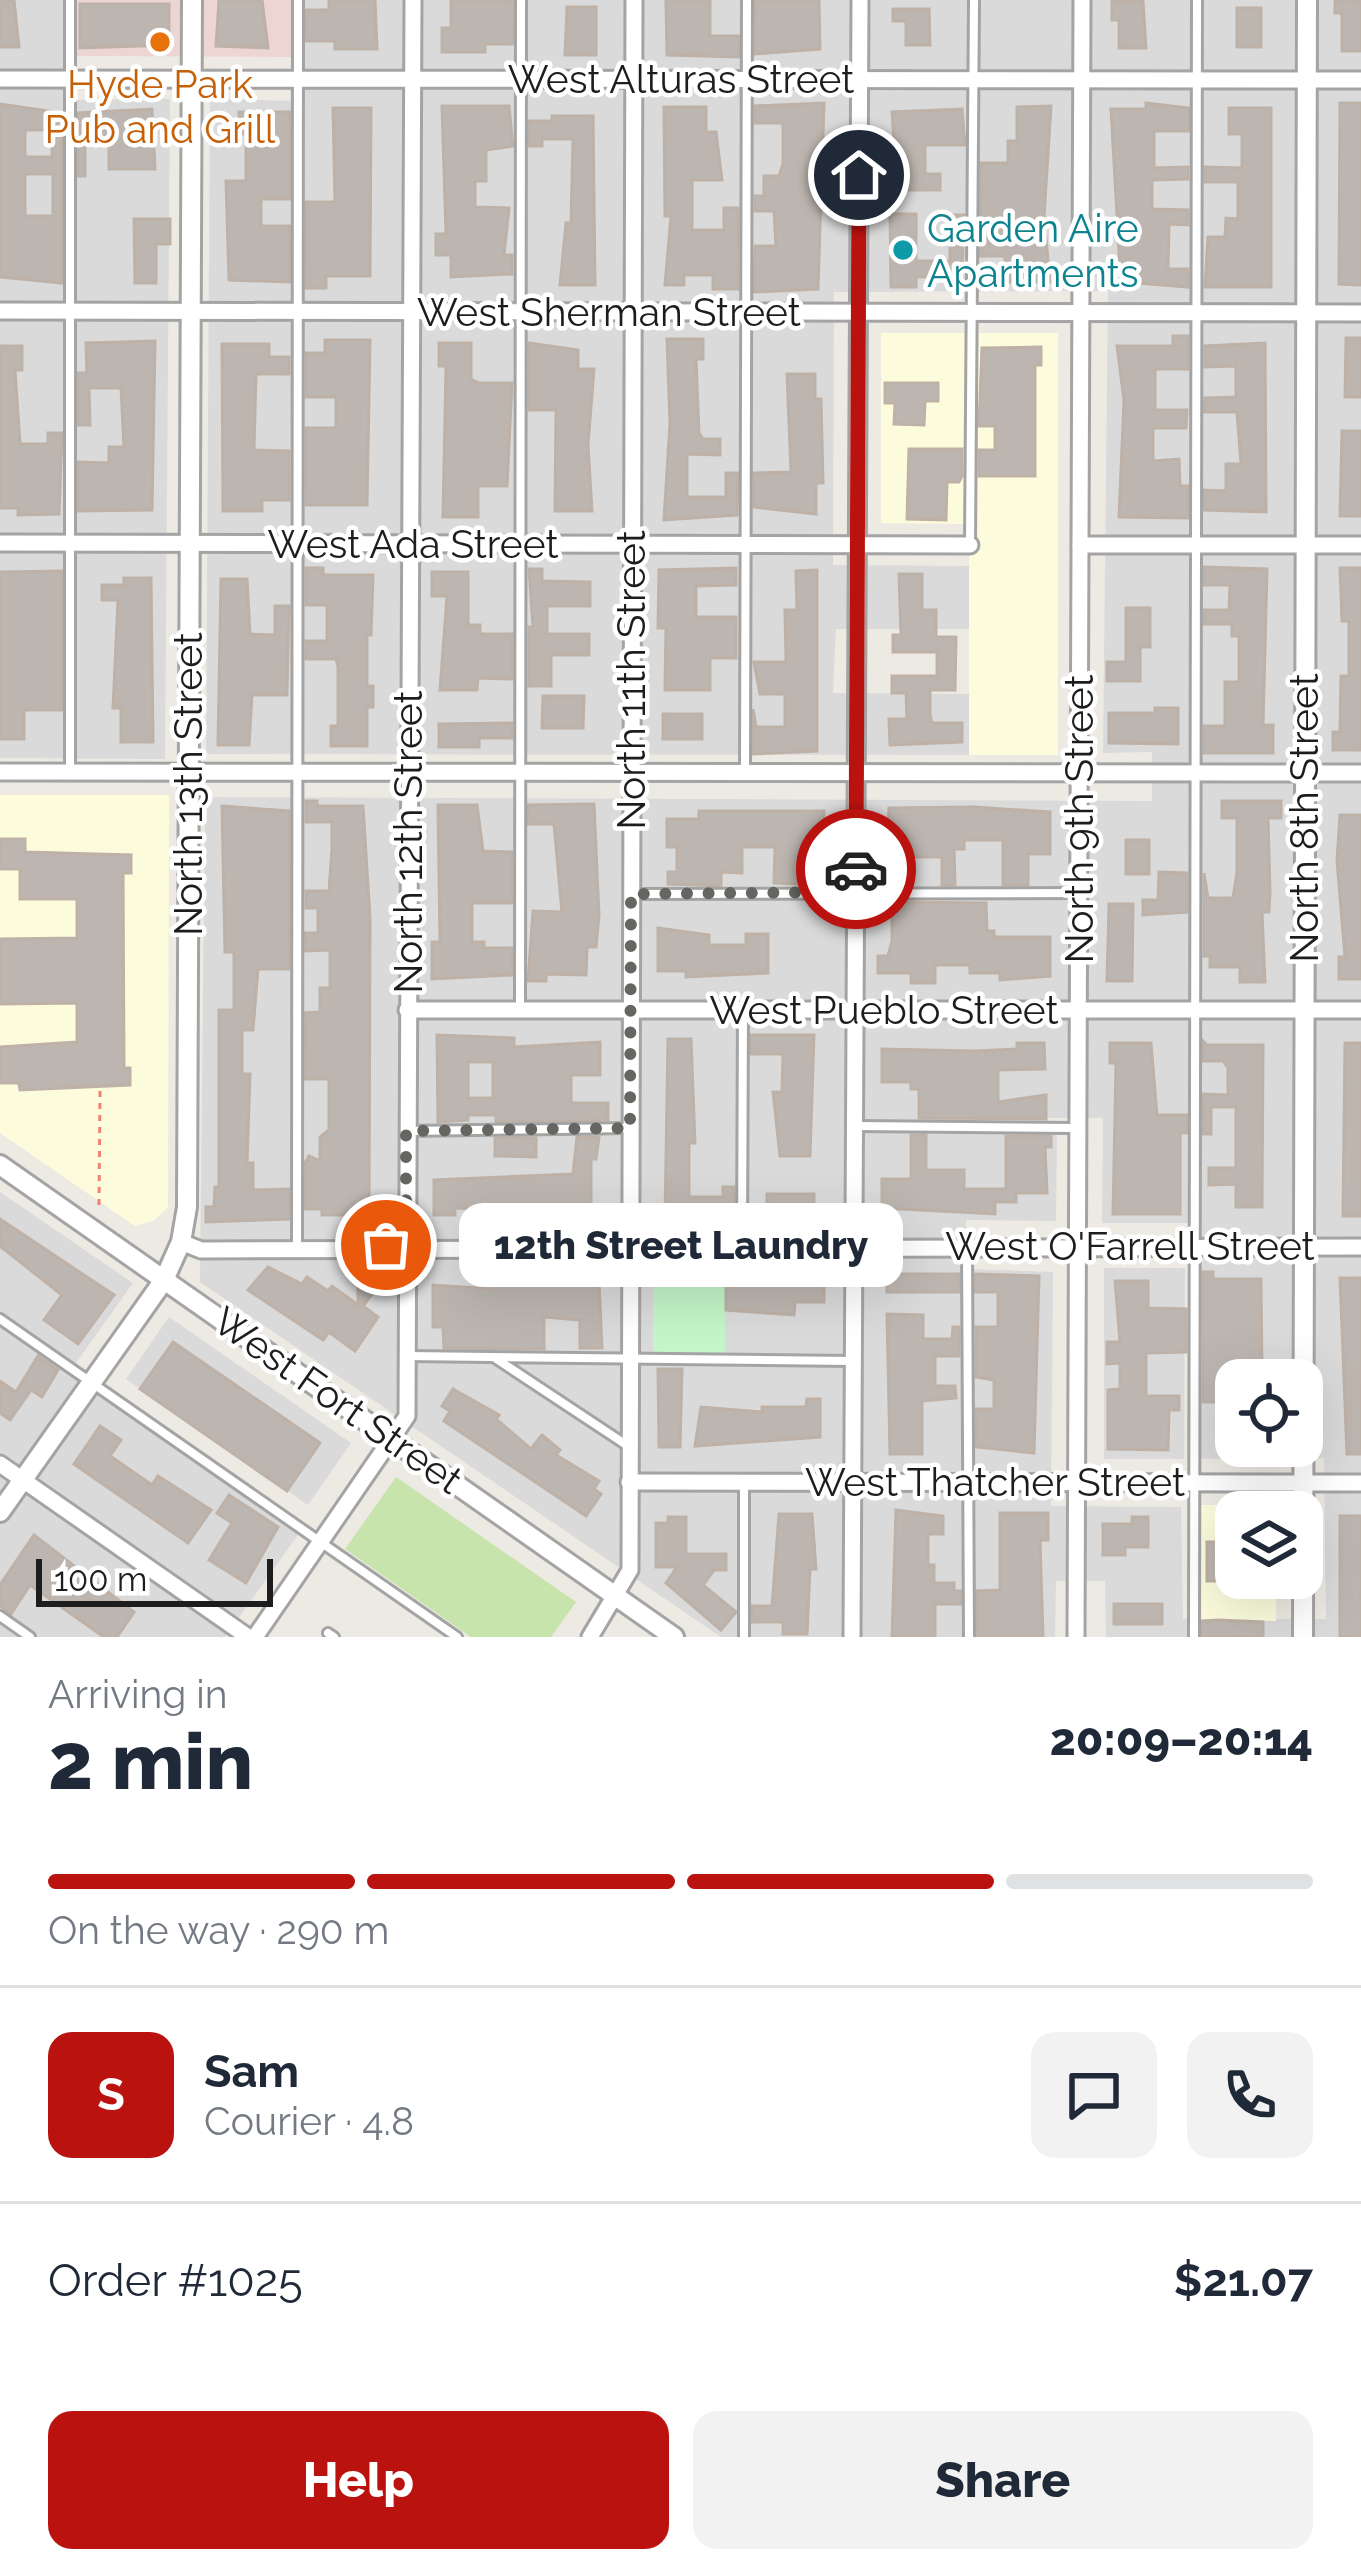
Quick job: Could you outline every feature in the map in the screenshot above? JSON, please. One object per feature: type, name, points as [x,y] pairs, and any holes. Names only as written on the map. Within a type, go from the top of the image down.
[{"type":"street","name":"North 13th Street","points":[[0,1512],[164,1280],[181,1242],[187,1207],[192,0]]},
{"type":"street","name":"North 12th Street","points":[[251,1637],[407,1416],[413,0]]},
{"type":"street","name":"North 11th Street","points":[[590,1637],[618,1598],[630,1570],[634,0]]},
{"type":"street","points":[[853,1637],[860,0]]},
{"type":"street","name":"North 9th Street","points":[[1076,1637],[1082,0]]},
{"type":"street","name":"North 8th Street","points":[[1304,1637],[1307,0]]},
{"type":"street","name":"West Alturas Street","points":[[0,79],[1361,80]]},
{"type":"street","name":"West Sherman Street","points":[[0,311],[1361,313]]},
{"type":"street","name":"West Ada Street","points":[[0,543],[970,545]]},
{"type":"street","points":[[1080,545],[1361,545]]},
{"type":"street","points":[[0,772],[1361,773]]},
{"type":"street","name":"West Pueblo Street","points":[[407,1010],[1361,1010]]},
{"type":"street","name":"West Fort Street","points":[[0,1165],[674,1637]]},
{"type":"street","name":"West O'Farrell Street","points":[[181,1242],[201,1250],[297,1245],[1361,1247]]},
{"type":"street","points":[[0,1464],[251,1637]]},
{"type":"street","name":"West Thatcher Street","points":[[629,1482],[1361,1483]]},
{"type":"lane","points":[[70,0],[70,772]]},
{"type":"lane","points":[[297,1245],[298,0]]},
{"type":"lane","points":[[520,1010],[521,0]]},
{"type":"lane","points":[[745,773],[746,0]]},
{"type":"lane","points":[[970,545],[974,0]]},
{"type":"lane","points":[[1194,1637],[1197,0]]},
{"type":"lane","points":[[631,894],[1079,893]]},
{"type":"lane","points":[[742,1246],[743,1010]]},
{"type":"lane","points":[[855,1126],[1078,1128]]},
{"type":"lane","points":[[406,1131],[630,1128]]},
{"type":"lane","points":[[967,1246],[969,1637]]},
{"type":"lane","points":[[0,1318],[457,1637]]},
{"type":"lane","points":[[406,1356],[854,1361]]},
{"type":"lane","points":[[495,1358],[629,1447]]},
{"type":"lane","points":[[744,1482],[744,1637]]},
{"type":"lane","points":[[0,1616],[30,1637]]},
{"type":"path","points":[[99,1205],[100,1090]]},
{"type":"shaded area","points":[[0,0],[63,0],[63,100],[170,99],[165,759],[0,758]]},
{"type":"shaded area","points":[[74,0],[293,0],[293,57],[74,56]]},
{"type":"shaded area","points":[[304,0],[1361,0],[1361,1637],[1106,1637],[1105,1581],[1056,1581],[1055,1637],[974,1637],[973,1581],[962,1581],[962,1637],[721,1637],[200,1282],[205,797],[1152,801],[1152,752],[1103,753],[1108,291],[834,292],[833,565],[969,566],[969,629],[836,629],[833,693],[969,694],[969,755],[206,754],[210,99],[304,101]],"holes":[[[968,1118],[1103,1118],[1102,1223],[1196,1223],[1194,1459],[1215,1459],[1215,1359],[1323,1359],[1326,1619],[1183,1619],[1181,1507],[1051,1506],[1053,1272],[964,1269],[966,1220],[1056,1221],[1057,1131],[966,1130]]]},
{"type":"shaded area","points":[[881,333],[1058,333],[1058,755],[969,755],[969,524],[881,523]]},
{"type":"shaded area","points":[[0,795],[169,795],[168,1207],[155,1220],[135,1226],[0,1133]]},
{"type":"shaded area","points":[[0,1192],[133,1283],[71,1370],[300,1532],[225,1637],[0,1637]]},
{"type":"shaded area","points":[[1104,1268],[1185,1268],[1184,1459],[1104,1459]]},
{"type":"shaded area","points":[[169,1317],[351,1443],[308,1505],[126,1379]]},
{"type":"shaded area","points":[[1199,1505],[1215,1505],[1215,1599],[1276,1599],[1276,1621],[1198,1620]]},
{"type":"green space","points":[[653,1269],[725,1269],[725,1358],[653,1357]]},
{"type":"green space","points":[[396,1477],[576,1602],[551,1637],[471,1637],[345,1549]]},
{"type":"building","points":[[0,0],[14,0],[19,47],[0,47]]},
{"type":"building","points":[[219,0],[262,0],[268,48],[216,46]]},
{"type":"building","points":[[329,0],[375,0],[377,49],[335,49],[335,41],[306,41],[306,10],[329,10]]},
{"type":"building","points":[[451,0],[513,0],[513,44],[485,44],[485,52],[442,52],[442,28],[451,28]]},
{"type":"building","points":[[666,0],[710,0],[710,36],[739,36],[739,57],[667,55]]},
{"type":"building","points":[[755,0],[819,0],[820,49],[755,54]]},
{"type":"building","points":[[1335,0],[1361,0],[1361,51],[1342,51],[1342,13],[1335,13]]},
{"type":"building","points":[[1112,1],[1143,1],[1146,48],[1119,48],[1119,20],[1112,20]]},
{"type":"building","points":[[80,4],[169,4],[169,45],[80,48]]},
{"type":"building","points":[[567,7],[596,7],[596,55],[565,55]]},
{"type":"building","points":[[1237,8],[1261,8],[1261,47],[1237,47]]},
{"type":"building","points":[[893,9],[929,9],[930,45],[906,45],[906,21],[893,21]]},
{"type":"building","points":[[824,103],[818,289],[754,292],[755,246],[776,246],[774,211],[755,211],[755,196],[764,196],[764,176],[779,176],[783,164],[783,123],[755,123],[755,106]]},
{"type":"building","points":[[1146,103],[1189,108],[1189,131],[1154,131],[1154,168],[1188,167],[1188,179],[1152,180],[1152,209],[1188,210],[1188,225],[1169,224],[1168,269],[1188,269],[1188,287],[1139,283],[1139,270],[1120,269],[1111,109],[1146,109]]},
{"type":"building","points":[[1340,103],[1361,103],[1361,285],[1339,284]]},
{"type":"building","points":[[0,104],[62,113],[62,283],[0,277]],"holes":[[[25,130],[52,130],[52,157],[25,157]],[[25,174],[53,174],[53,216],[25,216]]]},
{"type":"building","points":[[442,106],[509,106],[513,146],[486,150],[486,181],[475,181],[475,207],[509,208],[504,255],[512,255],[512,274],[451,277],[451,255],[436,255],[436,234],[446,234]]},
{"type":"building","points":[[1051,106],[1044,217],[1050,282],[1005,282],[1005,256],[980,256],[981,163],[1008,163],[1008,141],[1017,141],[1017,107]]},
{"type":"building","points":[[664,107],[706,107],[706,132],[716,132],[722,180],[692,180],[692,230],[724,230],[724,208],[738,208],[738,289],[713,289],[713,275],[684,275],[684,285],[665,285],[671,216],[665,216]]},
{"type":"building","points":[[333,108],[371,108],[370,276],[326,276],[326,288],[306,288],[306,202],[335,202]]},
{"type":"building","points":[[1229,108],[1271,108],[1271,287],[1205,287],[1208,237],[1225,237],[1226,218],[1238,219],[1238,182],[1205,182],[1205,167],[1242,168],[1242,134],[1229,134]]},
{"type":"building","points":[[152,109],[155,169],[109,169],[109,138],[85,138],[85,176],[78,176],[78,113]]},
{"type":"building","points":[[962,109],[965,145],[925,145],[925,174],[940,174],[940,190],[905,190],[905,170],[896,170],[892,112]]},
{"type":"building","points":[[239,112],[290,112],[290,199],[261,199],[261,226],[290,226],[290,282],[229,280],[226,181],[246,181],[246,134],[239,134]]},
{"type":"building","points":[[552,116],[593,116],[595,285],[560,285],[566,223],[571,223],[573,139],[542,139],[542,146],[529,146],[529,121],[552,121]]},
{"type":"building","points":[[890,214],[916,214],[916,261],[950,261],[950,215],[964,215],[962,277],[916,277],[916,287],[891,287]]},
{"type":"building","points":[[134,219],[170,219],[170,244],[156,244],[156,283],[135,283]]},
{"type":"building","points":[[1173,336],[1188,336],[1188,369],[1155,369],[1155,410],[1187,410],[1186,428],[1153,428],[1153,461],[1179,459],[1180,486],[1188,486],[1188,518],[1119,517],[1124,400],[1117,346],[1173,346]]},
{"type":"building","points":[[1346,338],[1361,338],[1361,397],[1345,397]]},
{"type":"building","points":[[667,339],[703,339],[703,359],[696,359],[699,433],[703,439],[720,439],[720,455],[687,454],[687,497],[726,497],[726,473],[738,473],[737,515],[664,520],[670,423]]},
{"type":"building","points":[[325,340],[370,340],[367,505],[306,505],[306,428],[336,428],[336,397],[306,397],[306,353],[325,353]]},
{"type":"building","points":[[155,341],[152,510],[78,511],[78,462],[109,463],[109,447],[124,447],[121,388],[89,388],[90,425],[78,425],[78,373],[87,373],[86,343]]},
{"type":"building","points":[[439,343],[471,343],[471,379],[512,383],[507,486],[478,486],[478,517],[443,517],[446,366],[439,366]]},
{"type":"building","points":[[529,343],[578,350],[578,369],[594,369],[588,445],[592,511],[555,511],[556,410],[529,410]]},
{"type":"building","points":[[1265,343],[1266,512],[1204,510],[1204,490],[1226,491],[1226,464],[1241,464],[1237,412],[1204,412],[1205,398],[1236,397],[1236,366],[1205,367],[1205,346]]},
{"type":"building","points":[[222,344],[269,344],[269,357],[289,357],[289,374],[256,374],[254,450],[289,451],[289,500],[262,500],[262,511],[223,511]]},
{"type":"building","points":[[0,346],[22,346],[22,370],[15,370],[20,444],[48,444],[48,433],[62,433],[59,514],[18,515],[18,508],[0,508]]},
{"type":"building","points":[[1041,347],[1041,365],[1035,365],[1035,476],[979,476],[979,450],[995,450],[995,426],[979,426],[982,348]]},
{"type":"building","points":[[787,374],[815,374],[815,399],[821,399],[823,483],[816,483],[816,514],[754,507],[754,473],[791,472]]},
{"type":"building","points":[[885,383],[938,383],[938,401],[925,401],[924,425],[894,424],[895,403],[885,403]]},
{"type":"building","points":[[1342,431],[1361,431],[1361,516],[1340,516]]},
{"type":"building","points":[[909,449],[962,449],[962,476],[959,482],[947,482],[946,520],[907,519]]},
{"type":"building","points":[[1204,567],[1267,569],[1263,725],[1273,725],[1273,753],[1204,753],[1204,726],[1225,726],[1225,682],[1239,682],[1239,636],[1232,636],[1232,624],[1204,624],[1204,610],[1229,610],[1230,585],[1204,585]]},
{"type":"building","points":[[306,568],[323,568],[323,575],[373,575],[367,686],[373,686],[373,707],[367,707],[367,746],[331,746],[331,726],[338,726],[338,666],[336,659],[306,659],[306,641],[327,641],[327,605],[306,605]]},
{"type":"building","points":[[736,568],[736,585],[696,586],[696,617],[736,617],[736,658],[710,658],[710,690],[665,690],[666,628],[658,628],[659,570]]},
{"type":"building","points":[[1340,568],[1361,568],[1361,750],[1333,750],[1333,732],[1340,732],[1341,676],[1349,676],[1349,621],[1342,621]]},
{"type":"building","points":[[529,569],[542,569],[542,581],[590,582],[590,606],[547,606],[547,634],[589,634],[589,655],[551,655],[551,686],[529,686],[529,627],[533,627]]},
{"type":"building","points":[[817,570],[817,751],[753,754],[753,709],[756,727],[785,727],[785,694],[760,694],[754,662],[786,662],[785,610],[797,610],[796,571]]},
{"type":"building","points":[[62,571],[62,710],[24,710],[24,739],[0,739],[0,572]]},
{"type":"building","points":[[432,572],[468,572],[468,625],[480,625],[480,634],[512,634],[512,679],[478,678],[477,690],[440,690],[447,596],[432,596]]},
{"type":"building","points":[[899,574],[922,574],[922,610],[936,610],[936,637],[956,637],[955,690],[930,690],[930,715],[932,723],[962,723],[962,742],[890,745],[889,719],[907,719],[906,693],[892,693],[892,676],[937,676],[937,652],[893,652],[893,635],[901,635]]},
{"type":"building","points":[[124,578],[151,578],[153,742],[121,742],[121,708],[113,708],[118,600],[102,600],[102,585],[124,585]]},
{"type":"building","points":[[221,579],[247,579],[250,634],[275,635],[275,606],[289,606],[287,695],[252,695],[249,745],[218,745]]},
{"type":"building","points":[[1126,608],[1150,608],[1150,647],[1140,647],[1140,681],[1107,681],[1107,662],[1126,662]]},
{"type":"building","points":[[543,696],[584,696],[583,728],[542,728]]},
{"type":"building","points":[[1155,708],[1178,708],[1178,744],[1109,743],[1109,713],[1155,713]]},
{"type":"building","points":[[663,714],[702,714],[702,739],[663,739]]},
{"type":"building","points":[[512,723],[512,738],[479,738],[479,747],[439,747],[439,724]]},
{"type":"building","points":[[306,801],[317,801],[317,806],[363,806],[370,918],[369,1215],[322,1215],[322,1209],[305,1209],[305,1163],[309,1156],[320,1161],[320,1137],[329,1130],[329,1079],[305,1079],[305,1013],[320,1012],[320,988],[330,988],[330,950],[305,951],[305,933],[318,933],[318,908],[306,908],[306,891],[329,891],[332,849],[332,822],[306,822]]},
{"type":"building","points":[[1222,801],[1281,801],[1281,818],[1268,818],[1269,912],[1262,912],[1265,982],[1240,982],[1240,967],[1210,967],[1210,956],[1204,956],[1204,873],[1208,898],[1233,898],[1237,872],[1237,818],[1222,818]]},
{"type":"building","points":[[594,804],[599,915],[596,947],[587,947],[586,975],[546,974],[546,981],[528,981],[533,911],[562,912],[554,824],[528,824],[528,805]]},
{"type":"building","points":[[438,805],[477,805],[483,851],[512,852],[512,903],[472,903],[472,942],[484,942],[484,948],[512,948],[512,975],[432,979],[432,942],[440,942]]},
{"type":"building","points":[[222,806],[289,811],[289,969],[258,969],[253,1030],[242,1030],[242,1074],[250,1074],[247,1163],[253,1163],[253,1190],[289,1189],[289,1219],[206,1222],[206,1207],[214,1207],[215,1187],[219,1187],[219,1010],[234,1010],[234,952],[225,952]]},
{"type":"building","points":[[889,808],[1050,812],[1050,854],[1028,854],[1028,885],[1003,885],[1003,840],[964,840],[964,849],[954,849],[955,885],[942,885],[942,857],[908,857],[908,885],[885,885]]},
{"type":"building","points":[[699,811],[824,811],[822,885],[774,883],[775,847],[742,847],[742,873],[721,872],[721,886],[668,884],[668,872],[677,872],[677,847],[667,847],[667,819],[699,819]]},
{"type":"building","points":[[1340,815],[1361,815],[1361,979],[1339,979],[1339,957],[1345,957],[1337,861]]},
{"type":"building","points":[[0,839],[25,839],[25,852],[131,855],[131,873],[123,873],[124,1068],[130,1068],[130,1085],[20,1090],[19,1083],[0,1083],[0,1047],[77,1042],[77,1003],[0,1004],[0,939],[77,938],[77,899],[20,899],[20,869],[0,869]]},
{"type":"building","points":[[1126,840],[1149,840],[1149,874],[1126,874]]},
{"type":"building","points":[[1159,872],[1187,873],[1187,912],[1143,915],[1143,900],[1158,900]]},
{"type":"building","points":[[892,902],[986,903],[987,931],[994,931],[994,937],[1050,937],[1050,976],[1000,980],[1000,973],[970,973],[970,965],[935,965],[935,983],[911,983],[911,973],[878,973],[878,956],[888,956],[892,941]]},
{"type":"building","points":[[1109,904],[1133,904],[1132,981],[1107,981]]},
{"type":"building","points":[[658,928],[709,935],[709,945],[746,945],[746,934],[768,934],[768,973],[686,977],[686,971],[658,971]]},
{"type":"building","points":[[437,1035],[514,1038],[514,1047],[600,1042],[600,1075],[571,1075],[571,1103],[608,1103],[608,1120],[496,1122],[496,1115],[468,1115],[468,1120],[438,1122]],"holes":[[[468,1062],[493,1062],[493,1098],[468,1098]]]},
{"type":"building","points":[[751,1035],[814,1035],[810,1156],[780,1156],[773,1092],[782,1092],[783,1054],[751,1054]]},
{"type":"building","points":[[668,1039],[691,1039],[695,1143],[689,1143],[689,1197],[723,1197],[723,1187],[734,1187],[734,1209],[705,1209],[705,1219],[665,1219]]},
{"type":"building","points":[[1203,1041],[1207,1045],[1263,1045],[1262,1207],[1236,1207],[1236,1184],[1209,1185],[1209,1168],[1236,1168],[1236,1107],[1211,1107],[1211,1134],[1203,1134],[1203,1094],[1228,1095],[1228,1068],[1223,1061],[1203,1061]]},
{"type":"building","points":[[1017,1043],[1044,1043],[1045,1069],[998,1070],[998,1102],[1046,1095],[1046,1119],[919,1118],[919,1089],[911,1089],[911,1082],[882,1082],[882,1049],[975,1051],[1017,1049]]},
{"type":"building","points":[[1110,1043],[1151,1043],[1157,1115],[1187,1115],[1187,1133],[1180,1133],[1180,1214],[1113,1214],[1116,1063],[1110,1063]]},
{"type":"building","points":[[1345,1043],[1361,1043],[1361,1216],[1343,1216]]},
{"type":"building","points":[[911,1135],[926,1135],[926,1170],[964,1170],[964,1189],[1006,1189],[1006,1136],[1051,1136],[1051,1147],[1045,1147],[1047,1193],[1016,1193],[1016,1202],[995,1202],[995,1214],[882,1208],[882,1179],[911,1179]]},
{"type":"building","points":[[577,1137],[599,1137],[596,1159],[591,1159],[591,1212],[455,1208],[455,1215],[434,1215],[434,1180],[573,1174]]},
{"type":"building","points":[[495,1138],[536,1138],[536,1157],[495,1156]]},
{"type":"building","points":[[767,1194],[814,1194],[814,1219],[767,1219]]},
{"type":"building","points":[[0,1219],[114,1295],[78,1344],[44,1320],[62,1295],[0,1246]]},
{"type":"building","points":[[358,1266],[385,1266],[384,1290],[375,1290],[363,1306],[378,1317],[355,1351],[329,1332],[323,1340],[248,1290],[268,1267],[302,1284],[307,1277],[328,1291],[332,1286],[358,1305]]},
{"type":"building","points":[[1203,1272],[1213,1272],[1213,1279],[1261,1279],[1262,1359],[1215,1359],[1215,1402],[1203,1402]]},
{"type":"building","points":[[887,1274],[959,1274],[959,1292],[887,1292]]},
{"type":"building","points":[[975,1274],[1039,1276],[1034,1453],[976,1447],[976,1409],[994,1409],[994,1380],[976,1377],[976,1327],[998,1327],[998,1292],[975,1292]]},
{"type":"building","points":[[786,1278],[824,1278],[824,1302],[795,1302],[794,1315],[726,1310],[726,1286],[786,1282]]},
{"type":"building","points":[[1340,1278],[1361,1278],[1361,1454],[1347,1454]]},
{"type":"building","points":[[492,1280],[599,1283],[602,1348],[580,1348],[580,1320],[544,1317],[544,1349],[444,1348],[443,1327],[433,1327],[433,1285],[492,1289]]},
{"type":"building","points":[[1115,1281],[1148,1281],[1148,1308],[1186,1309],[1186,1352],[1146,1353],[1146,1396],[1179,1396],[1179,1410],[1169,1410],[1168,1450],[1108,1449],[1108,1390],[1120,1389],[1120,1363],[1107,1364],[1107,1342],[1120,1342]]},
{"type":"building","points":[[887,1314],[923,1315],[923,1339],[952,1339],[953,1327],[959,1327],[959,1356],[935,1356],[935,1386],[955,1386],[956,1398],[922,1401],[922,1454],[890,1454]]},
{"type":"building","points":[[173,1342],[320,1443],[287,1491],[140,1389]]},
{"type":"building","points":[[38,1356],[58,1370],[42,1397],[31,1390],[10,1420],[0,1413],[0,1381],[16,1392]]},
{"type":"building","points":[[658,1369],[682,1369],[680,1447],[659,1447]]},
{"type":"building","points":[[453,1389],[499,1415],[496,1419],[531,1449],[542,1435],[560,1450],[556,1455],[599,1481],[594,1489],[601,1494],[586,1516],[444,1421],[450,1411],[442,1406]]},
{"type":"building","points":[[807,1399],[820,1399],[820,1437],[695,1446],[701,1407],[762,1412],[762,1407],[806,1407]]},
{"type":"building","points":[[100,1426],[121,1440],[110,1456],[152,1485],[158,1476],[211,1510],[188,1543],[74,1464]]},
{"type":"building","points":[[229,1495],[278,1527],[246,1583],[209,1560],[232,1523],[217,1513]]},
{"type":"building","points":[[896,1510],[943,1516],[943,1534],[928,1534],[928,1565],[934,1565],[934,1583],[954,1583],[954,1591],[961,1591],[961,1604],[935,1604],[935,1637],[892,1637]]},
{"type":"building","points":[[1000,1513],[1048,1513],[1048,1540],[1040,1540],[1043,1637],[977,1637],[977,1591],[1000,1590]]},
{"type":"building","points":[[779,1514],[812,1514],[816,1569],[810,1569],[807,1634],[783,1634],[783,1622],[752,1622],[752,1606],[772,1606]]},
{"type":"building","points":[[1340,1516],[1361,1516],[1361,1637],[1340,1637]]},
{"type":"building","points":[[668,1517],[686,1517],[686,1554],[726,1554],[726,1570],[714,1570],[703,1585],[736,1612],[721,1630],[666,1583],[677,1567],[656,1567],[656,1523],[668,1523]]},
{"type":"building","points":[[1132,1517],[1148,1517],[1148,1547],[1125,1547],[1125,1555],[1103,1555],[1103,1524],[1132,1524]]},
{"type":"building","points":[[34,1535],[134,1612],[117,1637],[104,1637],[30,1585],[11,1614],[0,1606],[0,1585]]},
{"type":"building","points":[[1207,1542],[1215,1542],[1215,1581],[1207,1581]]},
{"type":"building","points":[[1114,1604],[1162,1604],[1162,1624],[1114,1624]]},
{"type":"building","points":[[1202,1621],[1263,1622],[1263,1637],[1202,1636]]},
{"type":"way so far","points":[[386,1245],[406,1245],[406,1131],[630,1128],[631,894],[856,892],[856,869]]},
{"type":"place","name":"Hyde Park Pub and Grill","points":[[160,42]]},
{"type":"place","name":"Garden Aire Apartments","points":[[903,250]]},
{"type":"place","name":"12th Street Laundry","points":[[386,1245]]},
{"type":"route","points":[[856,869],[859,175]]}]
